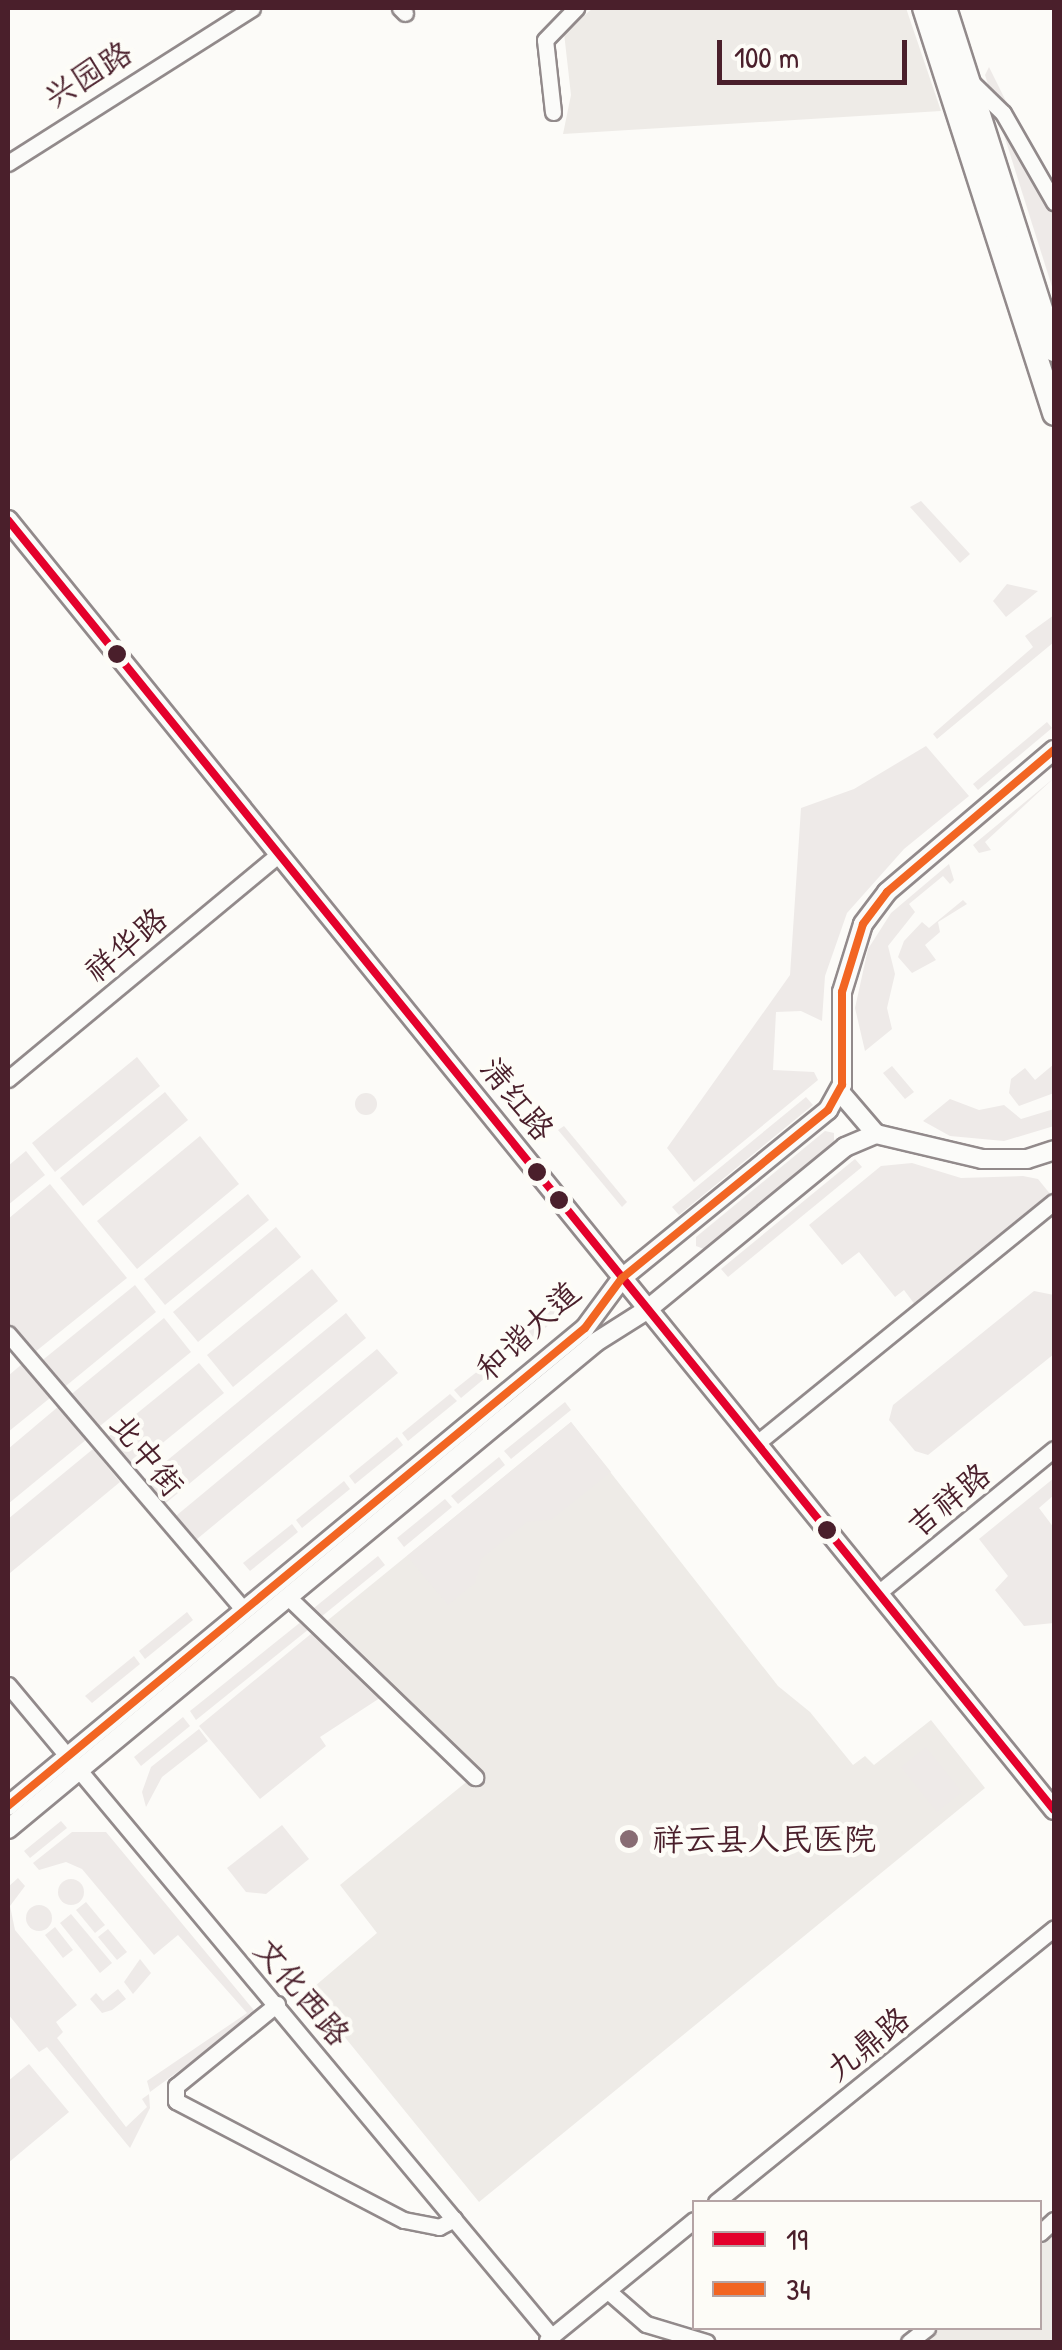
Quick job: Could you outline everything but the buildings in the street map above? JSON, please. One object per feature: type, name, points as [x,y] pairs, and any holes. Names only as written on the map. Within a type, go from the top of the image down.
[{"type":"highway","points":[[924,8],[1054,414]]},
{"type":"highway","points":[[945,8],[1054,350]]},
{"type":"main road","name":"清红路","points":[[8,520],[1054,1810]]},
{"type":"main road","points":[[1051,1156],[968,1157],[876,1134],[840,1092],[842,992],[863,924],[887,892],[1054,750]]},
{"type":"main road","name":"和谐大道","points":[[8,1829],[73,1763],[244,1610],[584,1328],[622,1278],[828,1110],[840,1092]]},
{"type":"main road","name":"和谐大道","points":[[8,1806],[73,1763],[288,1597],[596,1342],[648,1309],[845,1147],[876,1134]]},
{"type":"street","name":"兴园路","points":[[8,162],[252,8]]},
{"type":"street","points":[[553,112],[545,40],[576,8]]},
{"type":"street","points":[[972,83],[1003,112],[1054,202]]},
{"type":"street","name":"祥华路","points":[[8,1079],[279,854]]},
{"type":"street","points":[[757,1443],[1054,1202]]},
{"type":"street","name":"北中街","points":[[8,1334],[244,1610]]},
{"type":"street","name":"吉祥路","points":[[878,1592],[1054,1449]]},
{"type":"street","points":[[288,1597],[475,1777]]},
{"type":"street","name":"文化西路","points":[[8,1685],[277,2004],[548,2340]]},
{"type":"street","name":"九鼎路","points":[[718,2200],[1054,1928]]},
{"type":"street","points":[[277,2004],[176,2086],[176,2102],[404,2220],[439,2227],[454,2219]]},
{"type":"street","points":[[548,2340],[692,2222]]},
{"type":"street","points":[[608,2291],[646,2324],[698,2342]]},
{"type":"shaded area","points":[[593,8],[906,8],[941,111],[563,134],[571,95],[564,33]]},
{"type":"shaded area","points":[[989,67],[1054,198],[1054,293],[985,75]]},
{"type":"shaded area","points":[[921,501],[970,554],[960,563],[910,507]]},
{"type":"shaded area","points":[[1007,584],[1038,591],[1006,617],[993,601]]},
{"type":"shaded area","points":[[1054,615],[1054,642],[937,739],[933,734],[1033,647],[1025,636]]},
{"type":"shaded area","points":[[1047,722],[1052,728],[978,790],[973,784]]},
{"type":"shaded area","points":[[926,746],[969,796],[904,849],[847,913],[825,976],[822,1021],[801,1011],[776,1012],[773,1070],[814,1072],[818,1080],[694,1182],[667,1148],[790,975],[801,808],[854,789]]},
{"type":"shaded area","points":[[1054,778],[985,842],[991,850],[979,853],[973,845]]},
{"type":"shaded area","points":[[949,864],[954,880],[950,884],[943,876],[909,904],[915,912],[888,946],[895,974],[887,1008],[892,1029],[865,1051],[855,1008],[868,949],[891,913]]},
{"type":"shaded area","points":[[963,900],[967,904],[938,922],[940,932],[925,945],[936,960],[912,973],[898,957],[904,941],[922,922],[929,928]]},
{"type":"shaded area","points":[[137,1057],[160,1086],[55,1172],[32,1143]]},
{"type":"shaded area","points":[[1054,1064],[1054,1093],[1019,1106],[1009,1093],[1011,1079],[1025,1068],[1035,1080]]},
{"type":"shaded area","points":[[892,1066],[914,1092],[905,1099],[883,1073]]},
{"type":"shaded area","points":[[165,1092],[188,1120],[83,1206],[60,1178]]},
{"type":"shaded area","points":[[366,1093],[374,1096],[374,1112],[366,1115],[358,1112],[355,1104],[358,1096]]},
{"type":"shaded area","points":[[806,1097],[813,1105],[679,1215],[672,1207]]},
{"type":"shaded area","points":[[950,1099],[979,1110],[1004,1105],[1021,1119],[1054,1109],[1054,1126],[1004,1141],[950,1136],[923,1121]]},
{"type":"shaded area","points":[[564,1126],[627,1202],[622,1207],[558,1130]]},
{"type":"shaded area","points":[[825,1131],[834,1133],[834,1143],[704,1249],[696,1246],[696,1237]]},
{"type":"shaded area","points":[[200,1136],[239,1184],[137,1269],[97,1221]]},
{"type":"shaded area","points":[[26,1151],[45,1175],[8,1205],[8,1166]]},
{"type":"shaded area","points":[[855,1159],[862,1167],[728,1277],[721,1269]]},
{"type":"shaded area","points":[[912,1163],[961,1178],[1038,1179],[1051,1195],[916,1306],[904,1290],[895,1297],[859,1252],[842,1265],[809,1225],[881,1166]]},
{"type":"shaded area","points":[[50,1184],[127,1278],[35,1352],[8,1326],[8,1219]]},
{"type":"shaded area","points":[[248,1194],[269,1220],[165,1305],[144,1279]]},
{"type":"shaded area","points":[[276,1227],[301,1257],[198,1342],[173,1312]]},
{"type":"shaded area","points":[[312,1269],[338,1301],[233,1387],[207,1355]]},
{"type":"shaded area","points":[[135,1285],[156,1312],[61,1390],[39,1363]]},
{"type":"shaded area","points":[[1034,1291],[1054,1295],[1054,1354],[928,1455],[915,1451],[889,1420],[893,1405]]},
{"type":"shaded area","points":[[556,1306],[562,1314],[514,1354],[508,1346]]},
{"type":"shaded area","points":[[346,1313],[366,1338],[161,1507],[141,1482]]},
{"type":"shaded area","points":[[164,1318],[191,1352],[95,1430],[68,1397]]},
{"type":"shaded area","points":[[377,1349],[398,1373],[191,1544],[171,1520]]},
{"type":"shaded area","points":[[503,1351],[509,1358],[461,1398],[454,1390]]},
{"type":"shaded area","points":[[199,1363],[224,1393],[128,1471],[103,1441]]},
{"type":"shaded area","points":[[22,1364],[50,1398],[8,1432],[8,1376]]},
{"type":"shaded area","points":[[450,1394],[457,1401],[408,1441],[402,1433]]},
{"type":"shaded area","points":[[565,1402],[571,1410],[511,1459],[504,1451]]},
{"type":"shaded area","points":[[59,1406],[87,1439],[8,1504],[8,1449]]},
{"type":"shaded area","name":"祥云县人民医院","points":[[571,1422],[778,1686],[810,1712],[853,1765],[865,1756],[874,1765],[931,1720],[985,1788],[479,2202],[308,1992],[377,1933],[340,1885],[470,1779],[482,1776],[322,1625]]},
{"type":"shaded area","points":[[571,1422],[611,1472],[551,1520],[527,1522],[482,1558],[475,1583],[448,1605],[407,1556]]},
{"type":"shaded area","points":[[397,1437],[403,1445],[355,1484],[349,1476]]},
{"type":"shaded area","points":[[93,1449],[120,1482],[10,1573],[8,1519]]},
{"type":"shaded area","points":[[499,1457],[505,1465],[458,1504],[451,1496]]},
{"type":"shaded area","points":[[1054,1478],[1054,1495],[1039,1508],[1054,1528],[1054,1623],[1024,1626],[995,1590],[1008,1576],[979,1539]]},
{"type":"shaded area","points":[[344,1481],[350,1489],[302,1528],[296,1520]]},
{"type":"shaded area","points":[[445,1499],[452,1507],[404,1547],[397,1538]]},
{"type":"shaded area","points":[[292,1524],[298,1532],[250,1571],[243,1563]]},
{"type":"shaded area","points":[[378,1556],[385,1565],[316,1621],[309,1612]]},
{"type":"shaded area","points":[[187,1612],[193,1620],[145,1659],[139,1651]]},
{"type":"shaded area","points":[[302,1621],[309,1629],[196,1720],[190,1711]]},
{"type":"shaded area","points":[[312,1633],[383,1696],[320,1737],[326,1746],[260,1799],[199,1726]]},
{"type":"shaded area","points":[[134,1656],[140,1664],[92,1703],[85,1696]]},
{"type":"shaded area","points":[[183,1717],[190,1726],[141,1766],[134,1757]]},
{"type":"shaded area","points":[[199,1729],[208,1741],[162,1777],[146,1807],[142,1792],[151,1767]]},
{"type":"shaded area","points":[[926,1747],[962,1792],[937,1812],[901,1767]]},
{"type":"shaded area","points":[[61,1821],[67,1828],[30,1858],[24,1851]]},
{"type":"shaded area","points":[[282,1825],[309,1859],[266,1894],[246,1892],[227,1868]]},
{"type":"shaded area","points":[[72,1832],[106,1832],[257,2014],[150,2092],[147,2081],[247,2013],[178,1935],[154,1955],[82,1869],[66,1862],[39,1870],[33,1863]]},
{"type":"shaded area","points":[[18,1878],[25,1886],[10,1906],[15,1930],[77,2005],[56,2022],[63,2032],[57,2038],[126,2127],[147,2107],[142,2099],[149,2094],[150,2108],[130,2148],[47,2047],[39,2052],[8,2014],[8,1887]]},
{"type":"shaded area","points":[[71,1879],[80,1883],[84,1892],[80,1901],[71,1905],[62,1901],[58,1892],[62,1883]]},
{"type":"shaded area","points":[[86,1902],[105,1925],[95,1933],[76,1910]]},
{"type":"shaded area","points":[[39,1905],[48,1909],[52,1918],[48,1927],[39,1931],[30,1927],[26,1918],[30,1909]]},
{"type":"shaded area","points":[[71,1914],[112,1963],[100,1973],[60,1923]]},
{"type":"shaded area","points":[[55,1927],[73,1950],[63,1958],[45,1935]]},
{"type":"shaded area","points":[[108,1929],[127,1952],[117,1960],[98,1937]]},
{"type":"shaded area","points":[[140,1959],[151,1973],[133,1994],[124,1982]]},
{"type":"shaded area","points":[[118,1989],[126,1999],[112,2010],[102,2013],[90,1999],[96,1993],[103,2001]]},
{"type":"shaded area","points":[[29,2064],[69,2112],[8,2163],[8,2081]]},
{"type":"shaded area","points":[[1054,2229],[1054,2342],[921,2342],[936,2330],[1042,2330],[1042,2239]]},
{"type":"transit line","name":"19","points":[[8,520],[1054,1810]]},
{"type":"transit line","name":"34","points":[[8,1806],[585,1328],[622,1278],[828,1110],[842,1085],[842,992],[863,924],[887,892],[1054,750]]},
{"type":"place","name":"祥云县人民医院","points":[[629,1839]]}]
